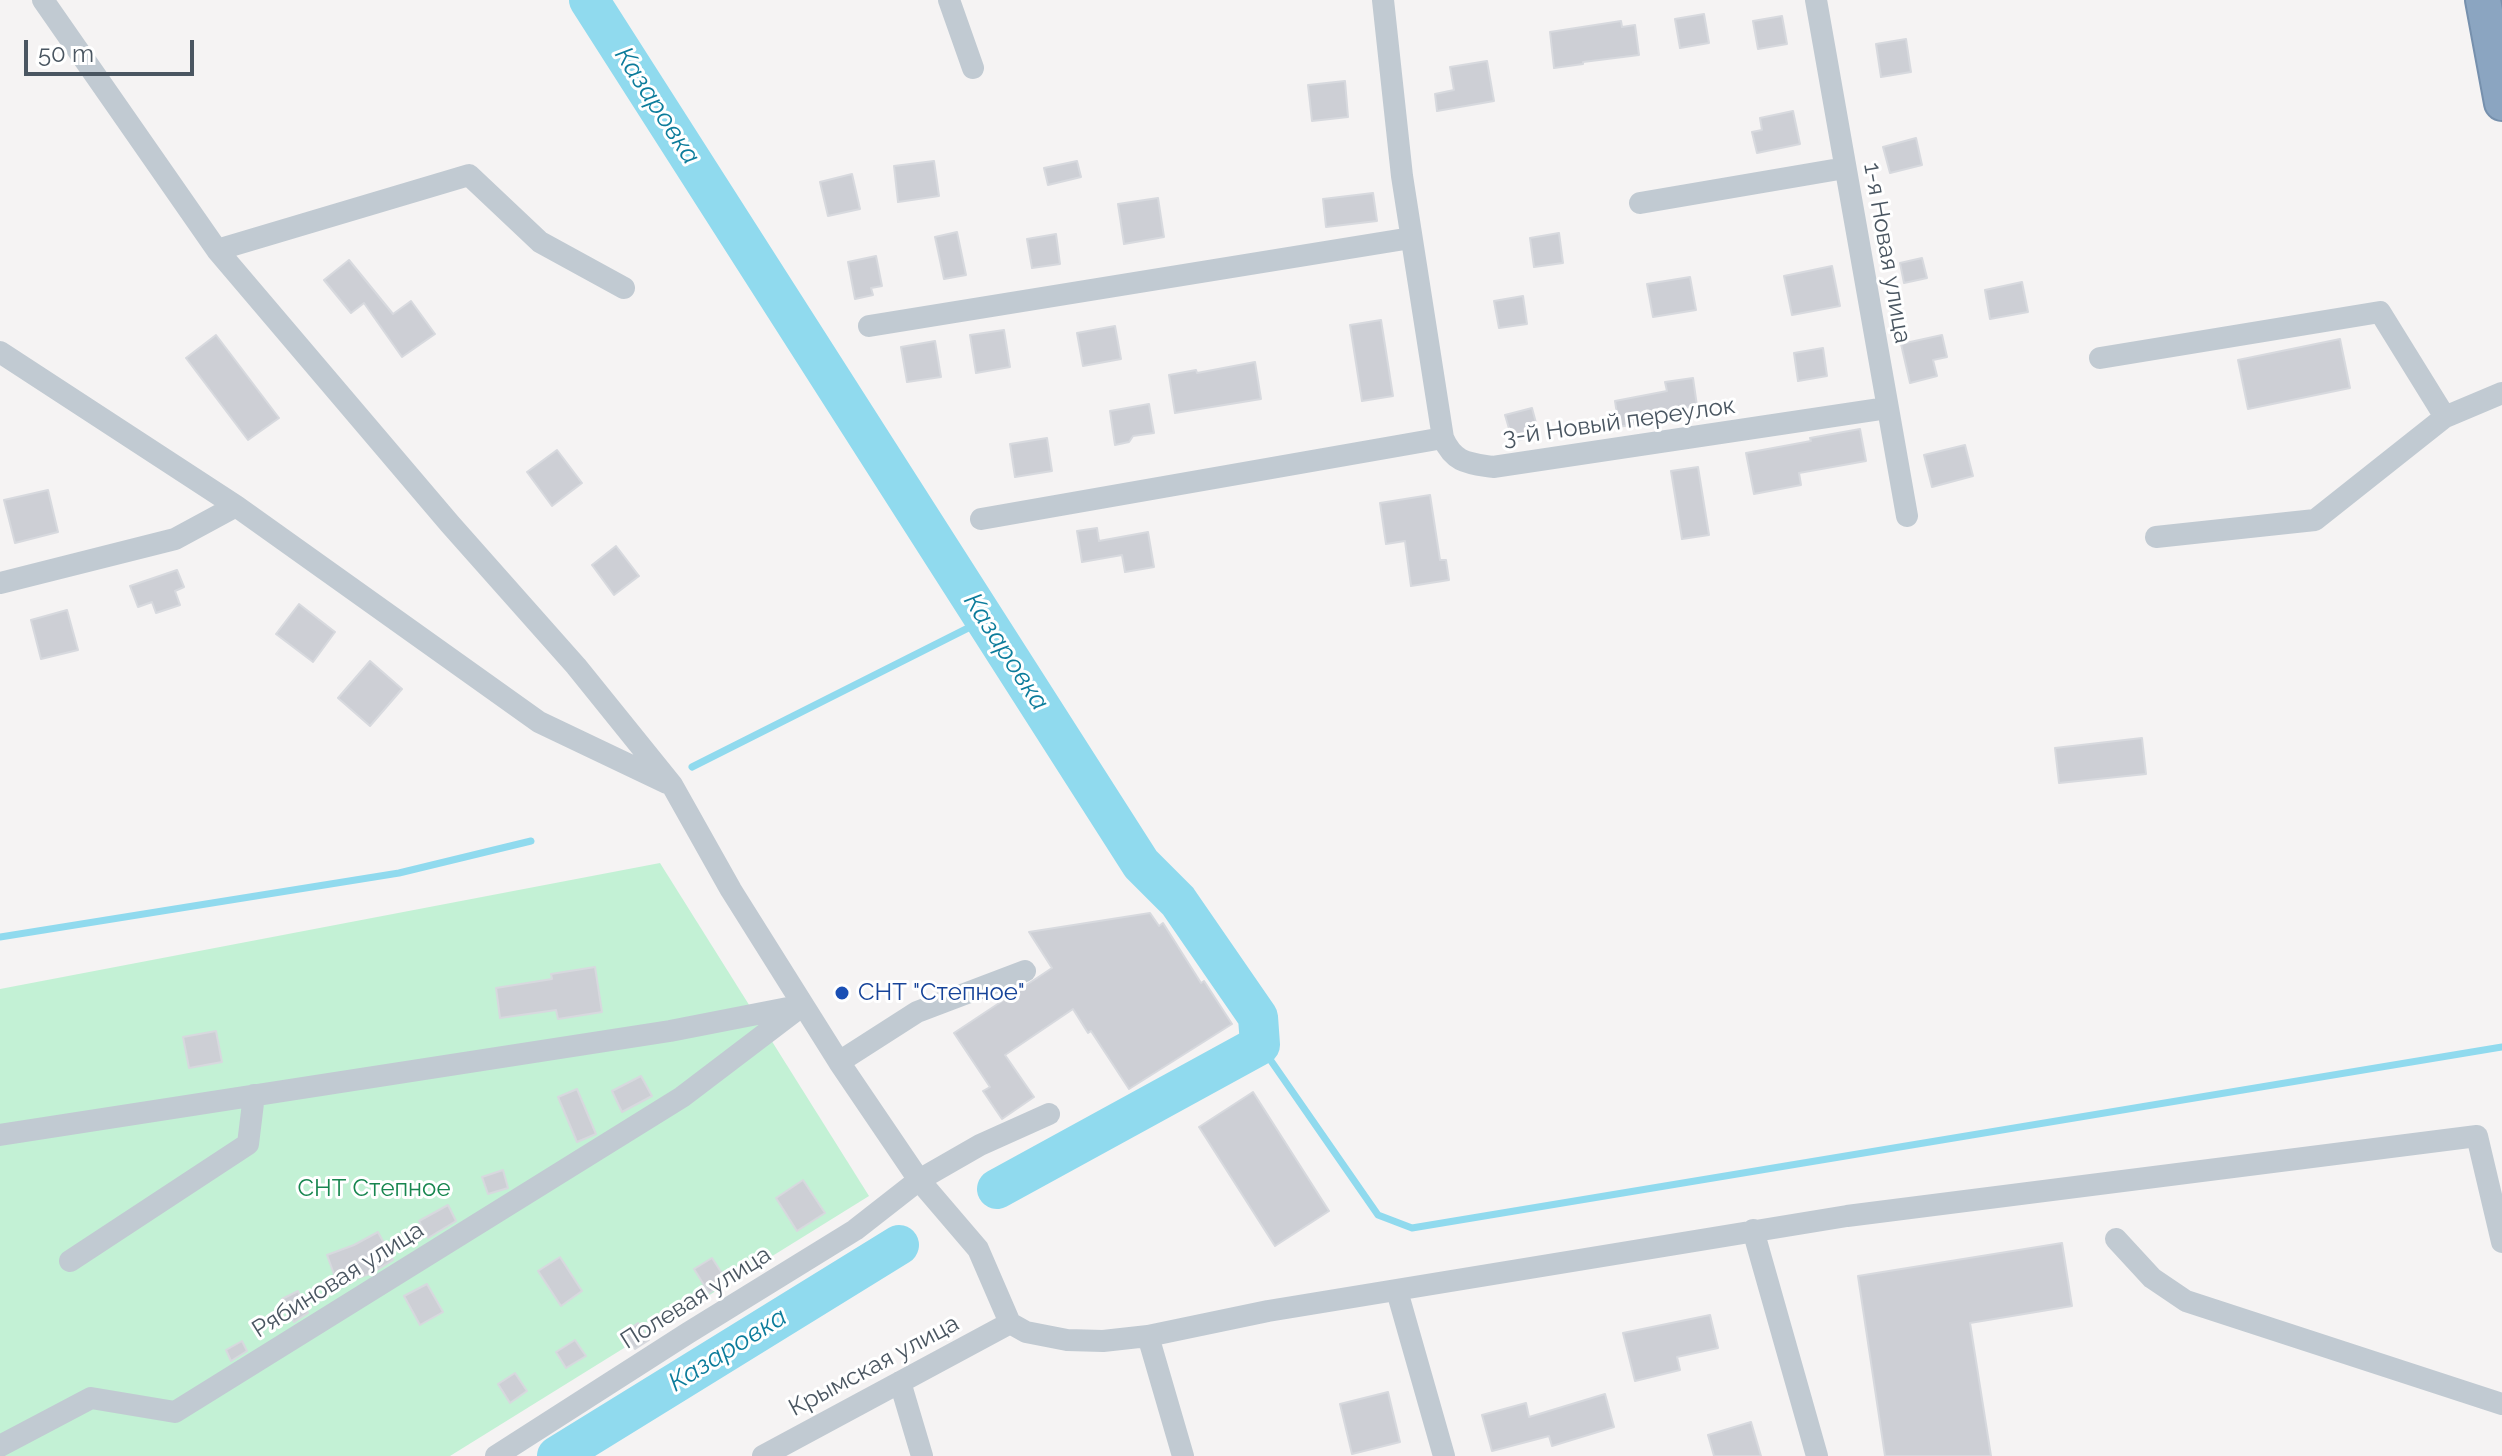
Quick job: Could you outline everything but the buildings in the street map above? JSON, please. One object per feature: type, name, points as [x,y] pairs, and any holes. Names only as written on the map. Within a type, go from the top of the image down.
[{"type":"highway","points":[[2483,0],[2502,103]]},
{"type":"street","points":[[43,0],[217,250],[450,524],[576,666],[672,785],[731,890],[839,1062],[919,1180],[978,1249],[1010,1323],[1026,1332],[1067,1340],[1103,1341],[1148,1336],[1268,1311],[1753,1230],[2477,1136],[2502,1242]]},
{"type":"street","points":[[949,0],[973,68]]},
{"type":"street","points":[[981,519],[1443,438],[1402,176],[1383,0]]},
{"type":"street","name":"1-я Новая улица","points":[[1816,0],[1907,516]]},
{"type":"street","points":[[1640,203],[1845,168]]},
{"type":"street","points":[[217,250],[469,175],[540,242],[624,288]]},
{"type":"street","points":[[869,326],[1411,238]]},
{"type":"street","points":[[2100,358],[2380,312],[2445,417]]},
{"type":"street","points":[[0,352],[236,506],[539,722],[672,785]]},
{"type":"street","points":[[2156,537],[2315,520],[2445,417],[2502,393]]},
{"type":"street","name":"3-й Новый переулок","points":[[1443,438],[1449,450],[1460,460],[1493,467],[1887,408]]},
{"type":"street","points":[[0,583],[175,539],[236,506]]},
{"type":"street","points":[[839,1062],[917,1012],[1025,971]]},
{"type":"street","points":[[0,1135],[670,1031],[803,1005]]},
{"type":"street","name":"Рябиновая улица","points":[[0,1446],[91,1398],[175,1412],[682,1097],[803,1005]]},
{"type":"street","points":[[70,1261],[248,1144],[254,1095]]},
{"type":"street","name":"Полевая улица","points":[[496,1456],[855,1230],[919,1180],[980,1145],[1049,1114]]},
{"type":"street","points":[[1753,1230],[1817,1456]]},
{"type":"street","points":[[2116,1239],[2152,1278],[2186,1301],[2502,1404]]},
{"type":"street","points":[[1397,1291],[1444,1456]]},
{"type":"street","name":"Крымская улица","points":[[763,1456],[1010,1323]]},
{"type":"street","points":[[1148,1336],[1183,1456]]},
{"type":"street","points":[[900,1382],[922,1456]]},
{"type":"green space","name":"СНТ Степное","points":[[660,863],[869,1196],[450,1456],[0,1456],[0,989]]},
{"type":"waterway","name":"Казаровка","points":[[589,0],[1141,864],[1178,901],[1258,1017],[1260,1045],[997,1189]]},
{"type":"waterway","points":[[692,767],[986,619]]},
{"type":"waterway","points":[[0,937],[399,873],[531,841]]},
{"type":"waterway","points":[[1260,1045],[1378,1215],[1412,1228],[2502,1047]]},
{"type":"waterway","name":"Казаровка","points":[[557,1456],[899,1245]]},
{"type":"place","name":"СНТ \"Степное\"","points":[[842,993]]}]
